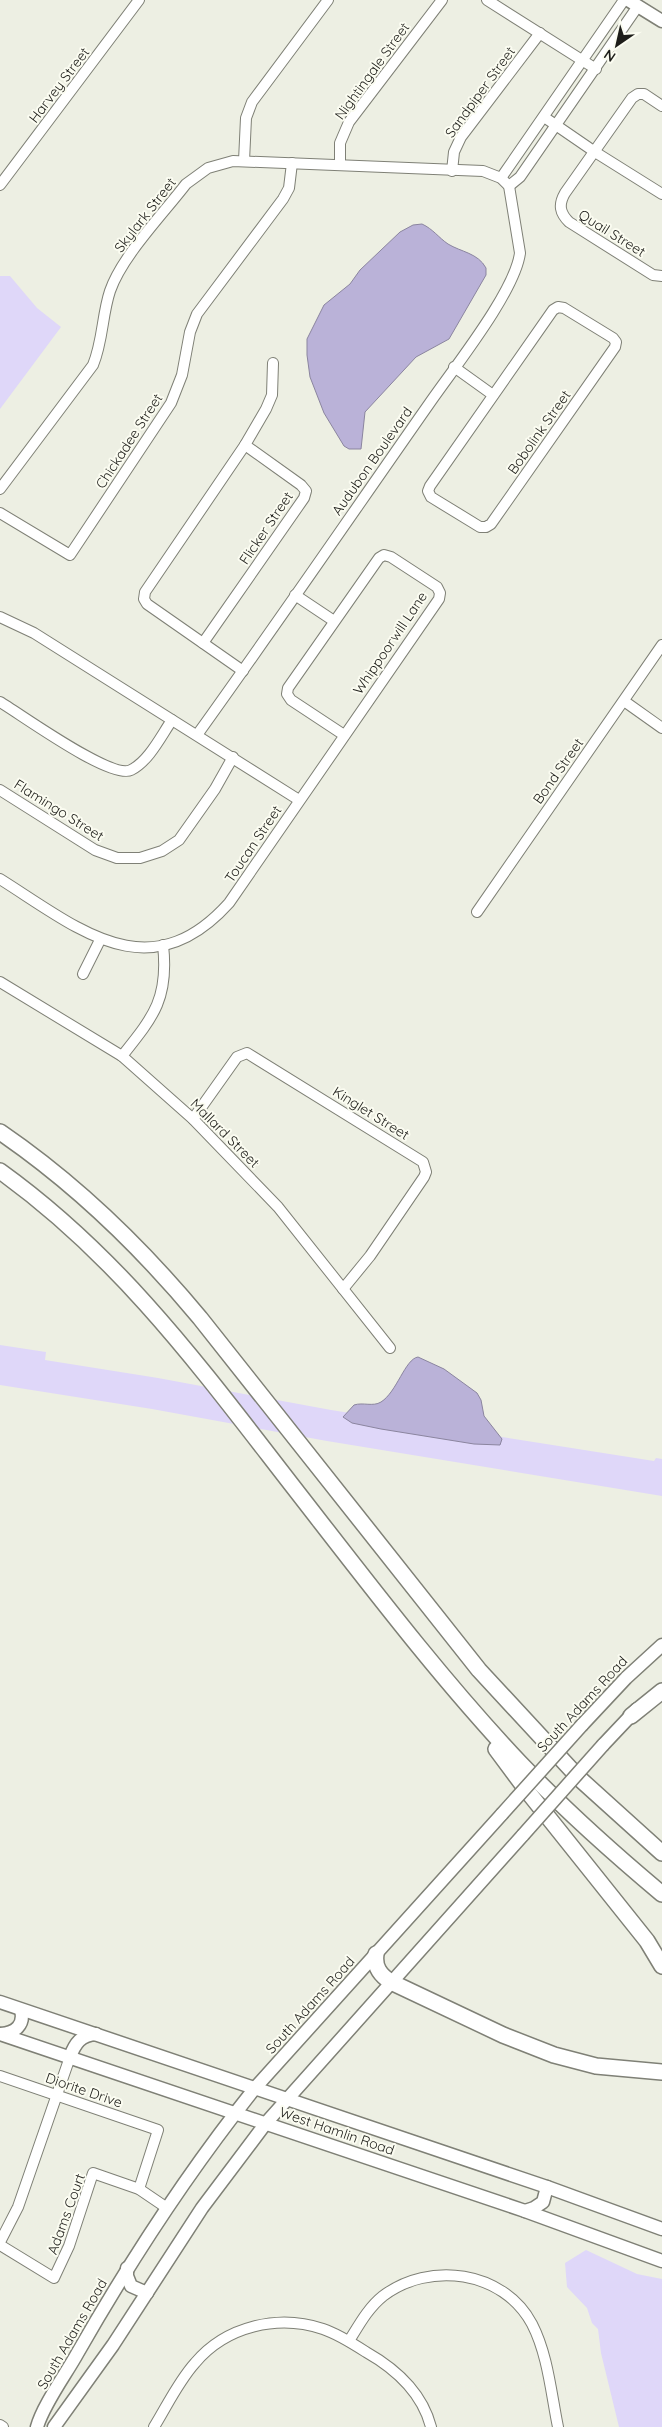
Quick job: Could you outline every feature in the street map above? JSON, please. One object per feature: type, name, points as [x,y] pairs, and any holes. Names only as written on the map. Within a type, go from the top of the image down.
[{"type":"highway","points":[[0,1132],[72,1186],[138,1248],[186,1300],[479,1670],[550,1748],[615,1812],[662,1853]]},
{"type":"highway","points":[[0,1170],[60,1217],[104,1258],[154,1312],[456,1690],[528,1792],[647,1940],[662,1966]]},
{"type":"highway","points":[[456,1690],[540,1784],[606,1846],[662,1894]]},
{"type":"highway","points":[[631,1716],[662,1691]]},
{"type":"highway","points":[[615,1812],[662,1844]]},
{"type":"highway","points":[[376,1954],[375,1960],[380,1974],[391,1982],[503,2035],[554,2055],[596,2066],[662,2072]]},
{"type":"main road","points":[[633,3],[662,21]]},
{"type":"main road","name":"South Adams Road","points":[[37,2427],[127,2268],[235,2113],[255,2088],[582,1724],[626,1678],[662,1645]]},
{"type":"main road","points":[[54,2427],[114,2345],[202,2208],[266,2123],[604,1745],[662,1684]]},
{"type":"main road","name":"West Hamlin Road","points":[[0,2002],[547,2187],[662,2229]]},
{"type":"main road","points":[[0,2034],[12,2032],[19,2026],[22,2019],[21,2010]]},
{"type":"main road","name":"West Hamlin Road","points":[[0,2034],[525,2211],[662,2261]]},
{"type":"main road","points":[[70,2057],[74,2047],[81,2038],[96,2034]]},
{"type":"main road","points":[[525,2211],[544,2202],[547,2187]]},
{"type":"main road","points":[[127,2268],[127,2276],[131,2286],[147,2293]]},
{"type":"street","name":"Harvey Street","points":[[0,185],[139,0]]},
{"type":"street","points":[[244,161],[246,118],[252,102],[328,0]]},
{"type":"street","name":"Nightingale Street","points":[[340,165],[340,143],[349,122],[442,0]]},
{"type":"street","points":[[487,0],[596,69]]},
{"type":"street","points":[[624,0],[501,178],[509,186],[520,177],[596,69],[633,3]]},
{"type":"street","name":"Sandpiper Street","points":[[452,171],[454,152],[461,137],[540,33]]},
{"type":"street","name":"Quail Street","points":[[662,106],[644,94],[638,94],[632,98],[561,200],[561,213],[569,222],[653,275],[662,276]]},
{"type":"street","points":[[544,116],[595,152],[662,194]]},
{"type":"street","name":"Skylark Street","points":[[0,489],[93,365],[99,348],[111,290],[129,258],[191,179],[218,164],[244,161],[483,171],[501,178]]},
{"type":"street","name":"Chickadee Street","points":[[0,513],[70,555],[165,415],[178,388],[190,332],[197,314],[283,199],[288,188],[292,163]]},
{"type":"street","name":"Audubon Boulevard","points":[[198,735],[498,304],[511,281],[518,263],[519,242],[509,186]]},
{"type":"street","name":"Bobolink Street","points":[[558,307],[578,316],[613,338],[616,342],[615,347],[503,508],[486,528],[480,527],[439,502],[428,492],[430,486],[493,394],[552,310],[558,307]]},
{"type":"street","points":[[243,671],[147,604],[144,599],[145,592],[245,445],[270,401],[273,363]]},
{"type":"street","points":[[454,367],[493,394]]},
{"type":"street","name":"Flicker Street","points":[[203,643],[304,498],[306,492],[301,484],[245,445]]},
{"type":"street","name":"Whippoorwill Lane","points":[[299,800],[439,599],[440,593],[437,587],[384,555],[379,558],[288,688],[287,694],[291,700],[344,735]]},
{"type":"street","points":[[295,595],[334,621]]},
{"type":"street","name":"Toucan Street","points":[[0,617],[34,633],[299,800],[229,903],[214,920],[186,938],[163,945],[133,947],[100,940],[0,879]]},
{"type":"street","name":"Bond Street","points":[[477,912],[662,645]]},
{"type":"street","points":[[624,701],[662,728]]},
{"type":"street","points":[[0,702],[91,759],[108,768],[123,772],[130,770],[142,760],[172,720]]},
{"type":"street","name":"Flamingo Street","points":[[0,790],[95,850],[117,858],[140,858],[162,851],[179,840],[215,789],[233,758]]},
{"type":"street","points":[[83,974],[100,940]]},
{"type":"street","points":[[122,1056],[146,1025],[162,992],[165,967],[163,945]]},
{"type":"street","name":"Mallard Street","points":[[0,982],[122,1056],[193,1119],[267,1195],[390,1348]]},
{"type":"street","name":"Kinglet Street","points":[[193,1119],[237,1057],[247,1053],[423,1162],[426,1172],[424,1177],[343,1289]]},
{"type":"street","points":[[0,2244],[18,2207],[70,2057]]},
{"type":"street","name":"Diorite Drive","points":[[0,2076],[158,2130],[139,2189]]},
{"type":"street","name":"Adams Court","points":[[0,2244],[54,2278],[69,2246],[93,2173],[139,2189],[167,2208]]},
{"type":"street","points":[[349,2341],[377,2302],[409,2281],[427,2276],[453,2274],[486,2283],[509,2298],[531,2323],[542,2352],[558,2427]]},
{"type":"street","points":[[154,2427],[196,2361],[217,2343],[232,2334],[262,2324],[290,2322],[324,2329],[349,2341],[390,2367],[408,2384],[424,2408],[431,2427]]},
{"type":"shaded area","points":[[422,224],[448,244],[479,259],[486,268],[486,275],[449,339],[416,357],[365,412],[361,449],[349,449],[344,446],[324,413],[310,377],[307,339],[324,305],[350,284],[360,270],[400,232],[413,225]]},
{"type":"shaded area","points":[[0,276],[10,276],[37,308],[61,327],[0,409]]},
{"type":"shaded area","points":[[0,1345],[46,1352],[45,1360],[158,1378],[331,1410],[654,1461],[656,1458],[662,1459],[662,1496],[0,1385]]},
{"type":"shaded area","points":[[418,1357],[444,1369],[477,1393],[481,1400],[484,1416],[502,1439],[500,1445],[474,1444],[381,1429],[352,1423],[343,1417],[354,1405],[381,1402],[392,1391],[409,1363]]},
{"type":"shaded area","points":[[586,2250],[637,2274],[662,2279],[662,2427],[619,2427],[601,2353],[598,2329],[592,2323],[587,2308],[567,2287],[565,2263]]}]
